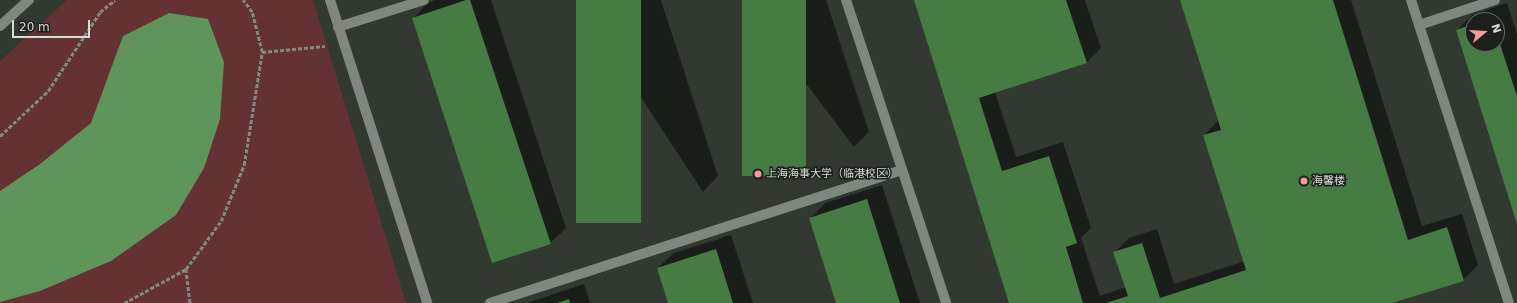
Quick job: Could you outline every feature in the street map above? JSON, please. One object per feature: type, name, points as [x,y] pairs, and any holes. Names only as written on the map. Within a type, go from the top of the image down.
[{"type":"lane","points":[[0,26],[29,0]]},
{"type":"lane","points":[[330,0],[343,45],[427,303]]},
{"type":"lane","points":[[338,27],[424,0]]},
{"type":"lane","points":[[846,0],[946,303]]},
{"type":"lane","points":[[1411,0],[1509,303]]},
{"type":"lane","points":[[1419,25],[1496,0]]},
{"type":"lane","points":[[490,303],[902,170]]},
{"type":"path","points":[[0,136],[48,91],[100,12],[115,0]]},
{"type":"path","points":[[124,303],[186,269],[221,221],[244,165],[262,52],[252,12],[243,0]]},
{"type":"path","points":[[262,52],[343,45]]},
{"type":"path","points":[[186,269],[190,303]]},
{"type":"shaded area","points":[[67,0],[313,0],[406,303],[0,303],[0,61]]},
{"type":"shaded area","points":[[169,13],[208,19],[224,62],[220,119],[204,168],[176,215],[111,261],[40,291],[0,302],[0,191],[40,164],[91,123],[123,36]]},
{"type":"building","points":[[470,0],[551,244],[492,263],[412,18]]},
{"type":"building","points":[[576,0],[641,0],[641,223],[576,223]]},
{"type":"building","points":[[742,0],[806,0],[806,176],[742,176]]},
{"type":"building","points":[[914,0],[1066,0],[1087,63],[979,98],[1002,171],[1049,156],[1077,243],[1066,247],[1083,303],[1009,303]]},
{"type":"building","name":"海馨楼","points":[[1180,0],[1333,0],[1408,240],[1447,227],[1464,281],[1392,303],[1106,303],[1128,296],[1113,252],[1142,243],[1160,298],[1246,270],[1203,135],[1221,130]]},
{"type":"building","points":[[1465,27],[1465,52],[1503,52],[1517,96],[1517,224],[1456,30]]},
{"type":"building","points":[[867,199],[900,303],[836,303],[809,218]]},
{"type":"building","points":[[716,249],[733,303],[668,303],[657,268]]},
{"type":"building","points":[[569,299],[570,303],[557,303]]},
{"type":"place","name":"上海海事大学（临港校区）","points":[[758,174]]},
{"type":"place","name":"海馨楼","points":[[1304,181]]}]
